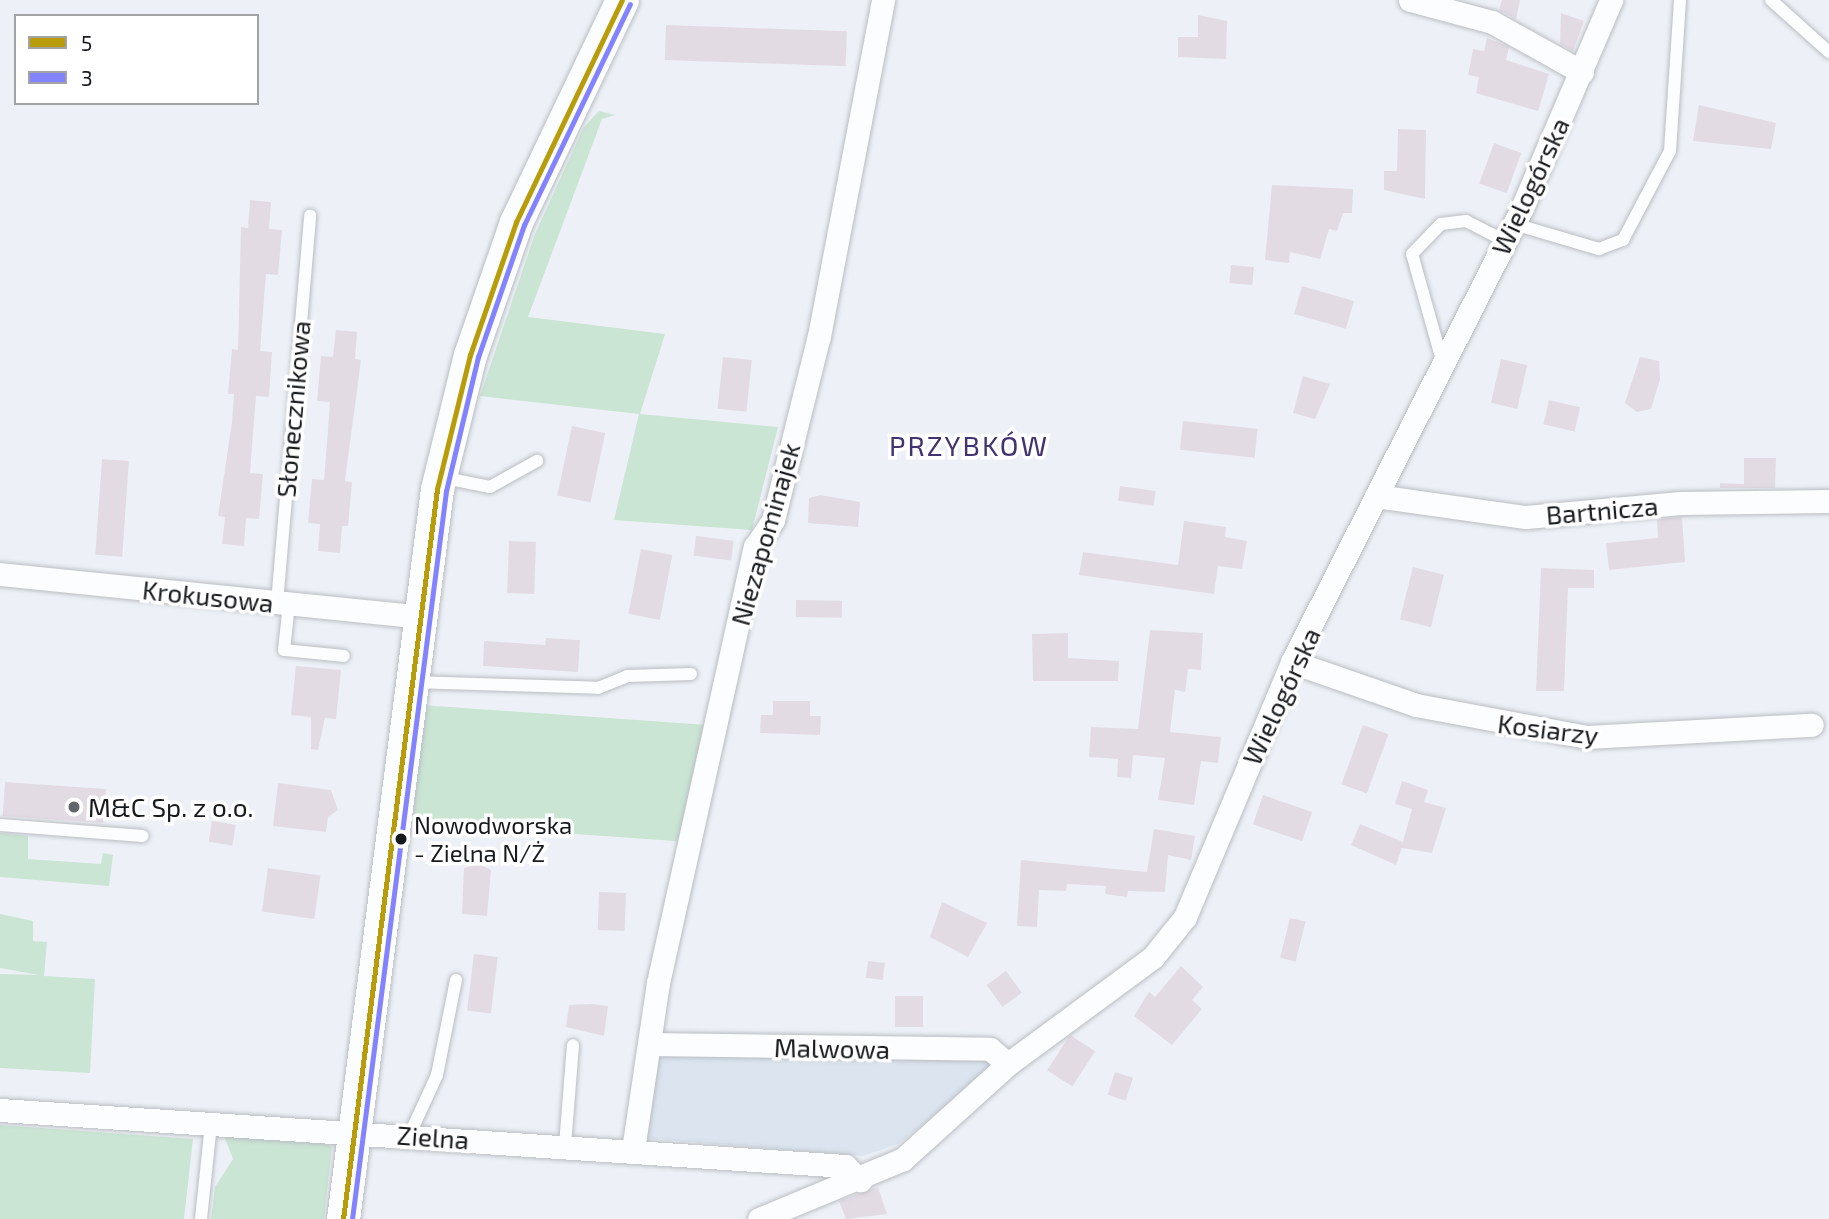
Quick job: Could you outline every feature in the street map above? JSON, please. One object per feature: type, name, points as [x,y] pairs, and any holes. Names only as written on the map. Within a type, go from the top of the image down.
[{"type":"street","points":[[343,1219],[417,616],[439,477],[470,355],[516,222],[622,0]]},
{"type":"street","name":"Niezapominajek","points":[[633,1150],[650,1044],[755,547],[773,520],[819,336],[883,0]]},
{"type":"street","points":[[1410,0],[1492,22],[1582,72]]},
{"type":"street","name":"Wielogórska","points":[[759,1219],[860,1180],[903,1159],[1008,1064],[1153,957],[1185,917],[1292,662],[1509,232],[1582,72],[1611,0]]},
{"type":"street","name":"Bartnicza","points":[[1376,496],[1526,517],[1680,503],[1829,501]]},
{"type":"street","name":"Krokusowa","points":[[0,574],[417,616]]},
{"type":"street","name":"Kosiarzy","points":[[1292,662],[1416,705],[1587,737],[1812,725]]},
{"type":"street","name":"Malwowa","points":[[650,1044],[990,1049],[1008,1064]]},
{"type":"street","name":"Zielna","points":[[0,1110],[565,1145],[845,1166],[860,1180]]},
{"type":"lane","points":[[1443,364],[1412,254],[1441,224],[1466,222],[1599,249],[1623,240],[1670,151],[1680,0]]},
{"type":"lane","points":[[1772,0],[1829,52]]},
{"type":"lane","name":"Słonecznikowa","points":[[310,215],[283,604],[284,650],[344,656]]},
{"type":"lane","points":[[439,477],[490,487],[537,461]]},
{"type":"lane","points":[[409,682],[598,688],[627,676],[691,674]]},
{"type":"lane","points":[[0,825],[143,836]]},
{"type":"lane","points":[[409,1136],[437,1075],[456,980]]},
{"type":"lane","points":[[565,1145],[573,1045]]},
{"type":"lane","points":[[201,1219],[211,1124]]},
{"type":"shaded area","points":[[657,1053],[982,1056],[995,1067],[898,1144],[863,1156],[643,1138]]},
{"type":"green space","points":[[599,111],[615,115],[602,119],[528,317],[665,334],[640,414],[778,427],[752,530],[614,520],[639,414],[480,396],[535,234],[584,127]]},
{"type":"green space","points":[[421,705],[704,725],[696,843],[413,823]]},
{"type":"green space","points":[[0,833],[28,836],[28,859],[101,864],[103,853],[113,855],[109,886],[0,877]]},
{"type":"green space","points":[[0,914],[33,921],[33,941],[47,942],[44,976],[95,979],[90,1073],[0,1068],[0,974],[39,975],[0,968]]},
{"type":"green space","points":[[0,1125],[193,1139],[184,1219],[0,1219]]},
{"type":"green space","points":[[224,1136],[310,1137],[332,1147],[324,1219],[211,1219],[215,1187],[233,1159]]},
{"type":"building","points":[[1502,0],[1520,0],[1516,19],[1499,10]]},
{"type":"building","points":[[1561,13],[1584,21],[1573,51],[1560,44]]},
{"type":"building","points":[[1198,15],[1227,21],[1226,59],[1178,57],[1178,37],[1198,37]]},
{"type":"building","points":[[666,25],[847,31],[846,66],[665,60]]},
{"type":"building","points":[[1487,38],[1509,47],[1506,60],[1549,74],[1538,111],[1476,93],[1479,77],[1468,75],[1473,49],[1484,51]]},
{"type":"building","points":[[1699,105],[1776,123],[1771,149],[1693,141]]},
{"type":"building","points":[[1398,129],[1426,130],[1425,199],[1384,190],[1384,171],[1397,171]]},
{"type":"building","points":[[1494,143],[1521,153],[1507,193],[1479,183]]},
{"type":"building","points":[[1272,185],[1353,189],[1352,213],[1343,213],[1337,231],[1329,229],[1320,259],[1290,252],[1289,263],[1265,260]]},
{"type":"building","points":[[250,200],[271,202],[269,229],[282,230],[278,275],[266,274],[262,324],[260,351],[272,352],[269,397],[256,396],[252,446],[250,473],[263,474],[259,519],[246,518],[244,546],[222,544],[225,517],[218,516],[232,422],[234,394],[228,394],[232,349],[238,350],[241,227],[248,228]]},
{"type":"building","points":[[1231,265],[1254,267],[1252,285],[1229,283]]},
{"type":"building","points":[[1302,286],[1354,301],[1346,329],[1294,314]]},
{"type":"building","points":[[336,330],[357,332],[355,359],[361,360],[345,481],[352,482],[348,526],[342,526],[340,553],[318,551],[320,524],[308,523],[312,479],[324,480],[328,429],[330,402],[317,401],[321,356],[333,357]]},
{"type":"building","points":[[723,357],[752,360],[746,412],[718,409]]},
{"type":"building","points":[[1640,357],[1659,361],[1660,379],[1651,409],[1637,412],[1625,403]]},
{"type":"building","points":[[1501,359],[1527,365],[1517,409],[1491,403]]},
{"type":"building","points":[[1303,376],[1330,384],[1315,419],[1293,413]]},
{"type":"building","points":[[1549,400],[1580,407],[1575,432],[1543,424]]},
{"type":"building","points":[[1183,421],[1258,429],[1255,458],[1180,450]]},
{"type":"building","points":[[572,426],[605,433],[590,503],[557,495]]},
{"type":"building","points":[[1744,458],[1776,458],[1775,488],[1720,488],[1720,483],[1744,484]]},
{"type":"building","points":[[102,459],[129,461],[122,557],[95,555]]},
{"type":"building","points":[[1120,486],[1156,491],[1154,506],[1118,501]]},
{"type":"building","points":[[820,495],[860,502],[858,527],[808,523],[809,498]]},
{"type":"building","points":[[1682,517],[1685,562],[1609,570],[1606,543],[1658,538],[1657,519]]},
{"type":"building","points":[[1184,521],[1226,527],[1225,537],[1247,541],[1242,569],[1218,566],[1214,594],[1079,575],[1083,552],[1178,565]]},
{"type":"building","points":[[696,536],[734,541],[731,560],[694,556]]},
{"type":"building","points":[[509,541],[536,542],[534,594],[507,593]]},
{"type":"building","points":[[641,549],[672,555],[660,620],[628,614]]},
{"type":"building","points":[[1413,567],[1444,575],[1431,627],[1400,619]]},
{"type":"building","points":[[1541,568],[1594,570],[1594,588],[1568,588],[1564,691],[1536,691]]},
{"type":"building","points":[[796,600],[842,601],[842,618],[796,617]]},
{"type":"building","points":[[1150,630],[1203,633],[1201,670],[1188,669],[1185,692],[1175,690],[1170,732],[1221,737],[1218,763],[1201,761],[1194,805],[1158,800],[1165,758],[1133,755],[1131,778],[1117,777],[1118,759],[1089,757],[1091,727],[1138,729]]},
{"type":"building","points":[[1068,633],[1068,658],[1119,661],[1118,681],[1033,681],[1032,634]]},
{"type":"building","points":[[546,638],[580,640],[578,672],[483,666],[484,641],[545,645]]},
{"type":"building","points":[[296,666],[341,670],[336,719],[325,718],[318,750],[311,749],[311,717],[291,715]]},
{"type":"building","points":[[773,701],[810,701],[810,716],[821,716],[820,735],[760,733],[761,715],[773,715]]},
{"type":"building","points":[[1363,725],[1388,734],[1367,793],[1341,784]]},
{"type":"building","points":[[1402,781],[1428,790],[1424,802],[1446,808],[1432,853],[1402,848],[1396,865],[1351,845],[1360,824],[1403,842],[1412,809],[1395,804]]},
{"type":"building","points":[[5,782],[106,789],[103,823],[3,816]]},
{"type":"building","points":[[278,783],[331,790],[338,810],[328,817],[326,832],[273,826]]},
{"type":"building","points":[[1263,795],[1312,812],[1302,841],[1253,824]]},
{"type":"building","points":[[212,821],[236,825],[232,845],[209,842]]},
{"type":"building","points":[[1154,829],[1195,836],[1191,860],[1168,855],[1165,892],[1128,891],[1127,897],[1105,894],[1106,886],[1067,884],[1066,891],[1039,890],[1037,927],[1017,926],[1021,860],[1147,872]]},
{"type":"building","points":[[479,864],[491,870],[487,916],[462,914],[464,868]]},
{"type":"building","points":[[268,868],[320,875],[314,919],[262,912]]},
{"type":"building","points":[[599,892],[626,893],[625,931],[598,930]]},
{"type":"building","points":[[942,902],[987,923],[968,957],[930,937]]},
{"type":"building","points":[[1290,918],[1306,922],[1296,962],[1280,958]]},
{"type":"building","points":[[474,954],[498,957],[491,1013],[467,1011]]},
{"type":"building","points":[[868,961],[885,963],[883,980],[866,978]]},
{"type":"building","points":[[1181,966],[1203,987],[1192,1000],[1202,1009],[1172,1045],[1134,1016],[1149,992],[1155,997]]},
{"type":"building","points":[[1006,971],[1022,993],[1002,1007],[987,985]]},
{"type":"building","points":[[895,996],[923,996],[923,1027],[895,1027]]},
{"type":"building","points":[[569,1005],[608,1006],[604,1036],[566,1027]]},
{"type":"building","points":[[1070,1035],[1095,1051],[1072,1087],[1047,1070]]},
{"type":"building","points":[[1115,1072],[1133,1078],[1126,1101],[1108,1095]]},
{"type":"building","points":[[878,1187],[887,1214],[846,1219],[839,1201]]},
{"type":"transit line","name":"5","points":[[343,1219],[437,489],[470,355],[516,222],[622,0]]},
{"type":"transit line","name":"3","points":[[352,1219],[446,491],[478,357],[524,225],[630,4]]},
{"type":"place","name":"M&C Sp. z o.o.","points":[[74,807]]},
{"type":"place","name":"Nowodworska - Zielna N/Ż","points":[[401,839]]},
{"type":"district","name":"PRZYBKÓW","points":[[969,445]]}]
